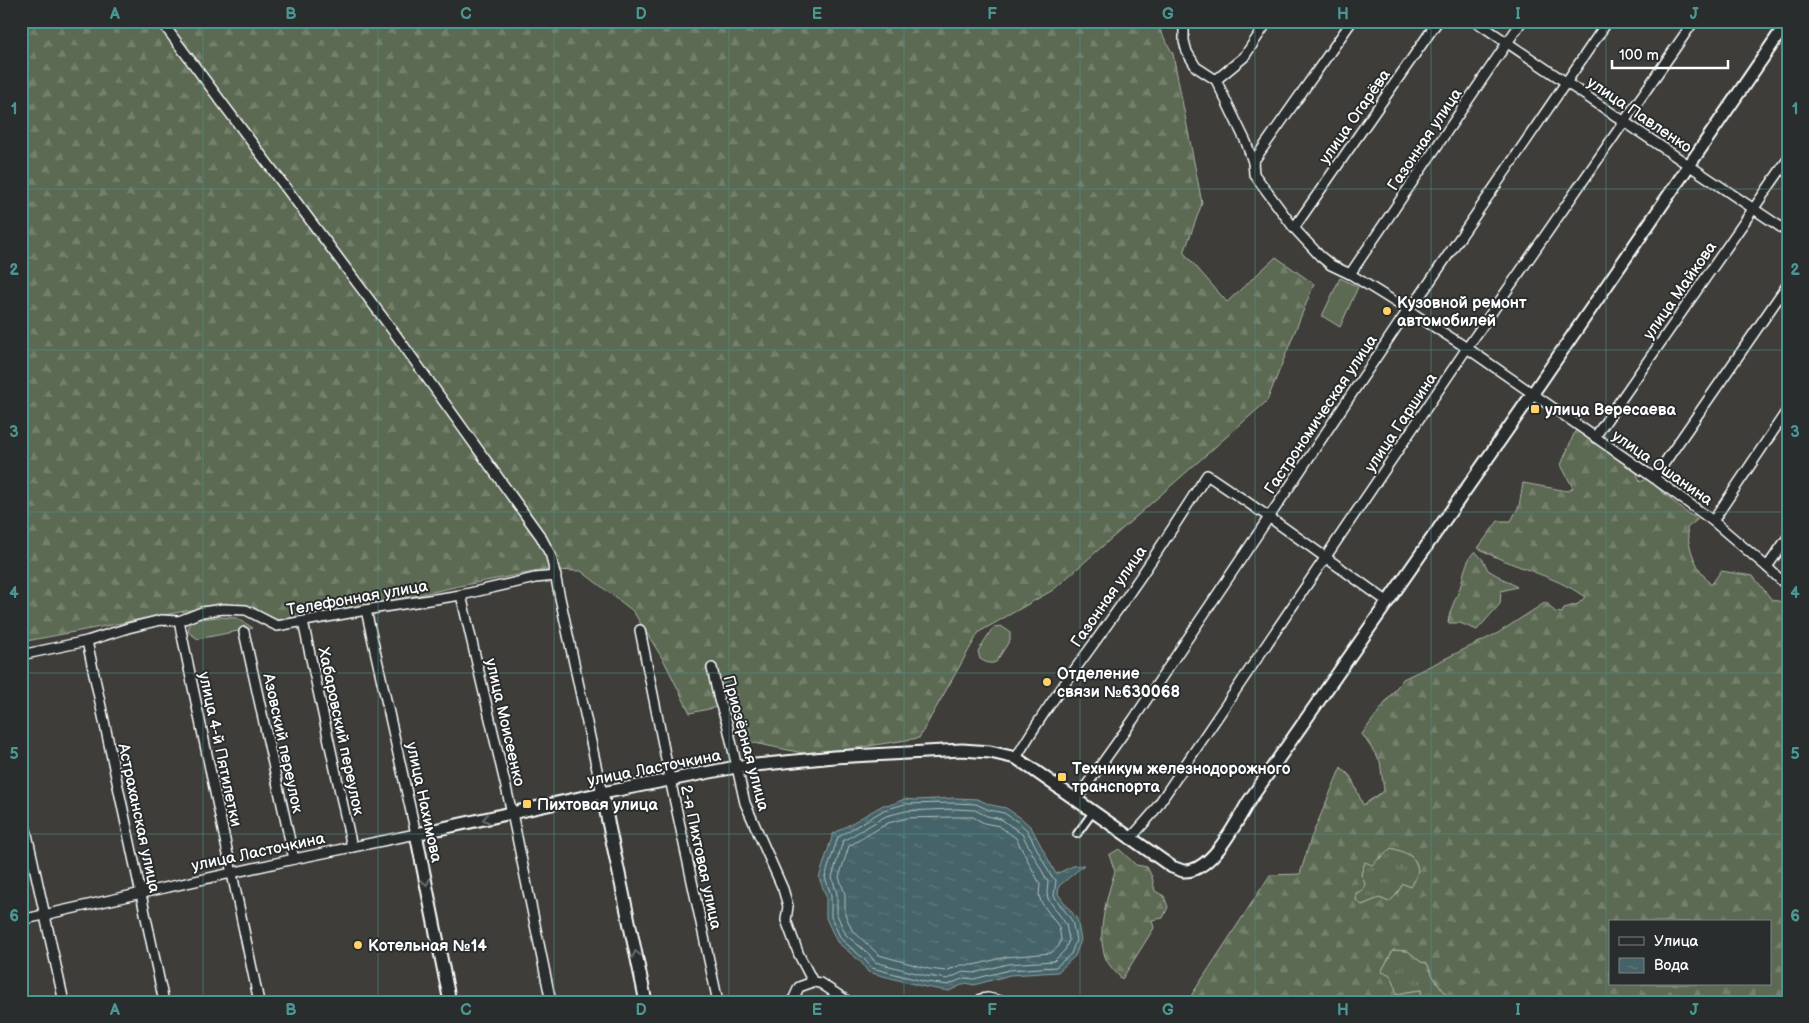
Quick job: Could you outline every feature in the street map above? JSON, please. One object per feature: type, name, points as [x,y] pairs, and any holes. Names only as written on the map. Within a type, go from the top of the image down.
[{"type":"street","points":[[162,21],[396,335],[541,537],[551,556],[646,1002]]},
{"type":"street","points":[[1184,21],[1184,41],[1187,52],[1196,68],[1216,80],[1244,57],[1268,21]]},
{"type":"street","points":[[1254,162],[1352,21]]},
{"type":"street","name":"улица Огарёва","points":[[1294,228],[1438,21]]},
{"type":"street","name":"улица Павленко","points":[[1475,21],[1788,232]]},
{"type":"street","name":"Газонная улица","points":[[1350,274],[1522,21]]},
{"type":"street","name":"Гастрономическая улица","points":[[1076,800],[1133,720],[1408,310],[1418,299],[1608,21]]},
{"type":"street","name":"улица Гаршина","points":[[1130,839],[1152,814],[1467,348],[1694,21]]},
{"type":"street","points":[[1269,517],[1388,602],[1690,166],[1788,21]]},
{"type":"street","name":"улица Ошанина","points":[[1216,80],[1254,162],[1254,174],[1294,228],[1320,256],[1331,265],[1350,274],[1467,348],[1654,478],[1713,521],[1768,567],[1788,587]]},
{"type":"street","name":"улица Майкова","points":[[1595,437],[1788,160]]},
{"type":"street","points":[[1654,478],[1788,284]]},
{"type":"street","points":[[1713,521],[1788,409]]},
{"type":"street","name":"Газонная улица","points":[[1016,758],[1059,692],[1132,589],[1207,475],[1269,517]]},
{"type":"street","points":[[1768,567],[1788,537]]},
{"type":"street","name":"Телефонная улица","points":[[21,655],[88,641],[161,620],[179,621],[202,612],[223,609],[246,610],[277,626],[462,595],[535,578],[556,576]]},
{"type":"street","name":"улица Моисеенко","points":[[462,595],[512,813],[551,1002]]},
{"type":"street","name":"улица Ласточкина","points":[[21,920],[602,793],[736,767],[834,757],[962,750],[990,752],[1016,758],[1172,867],[1183,871],[1193,870],[1208,862],[1221,846],[1388,602]]},
{"type":"street","name":"улица Нахимова","points":[[366,610],[416,834],[450,1002]]},
{"type":"street","name":"улица 4-й Пятилетки","points":[[179,621],[259,1002]]},
{"type":"street","name":"Хабаровский переулок","points":[[303,622],[352,847]]},
{"type":"street","name":"2-я Пихтовая улица","points":[[640,630],[718,1002]]},
{"type":"street","name":"Азовский переулок","points":[[244,632],[294,860]]},
{"type":"street","name":"Астраханская улица","points":[[88,641],[164,1002]]},
{"type":"street","name":"Приозёрная улица","points":[[712,668],[745,802],[783,889],[788,906],[786,920],[798,955],[813,982]]},
{"type":"street","points":[[21,807],[64,1002]]},
{"type":"street","points":[[1077,834],[1093,812]]},
{"type":"street","points":[[792,1002],[799,987],[813,982],[820,983],[849,1002]]},
{"type":"street","points":[[979,1002],[981,999],[988,998],[1005,1002]]},
{"type":"green space","points":[[21,21],[1155,21],[1173,54],[1202,203],[1184,253],[1227,302],[1276,257],[1314,284],[1267,401],[1053,590],[979,632],[919,738],[812,755],[745,741],[727,705],[690,713],[664,661],[633,611],[581,571],[544,570],[459,586],[370,606],[277,620],[241,605],[217,605],[21,642]]},
{"type":"green space","points":[[1340,278],[1358,287],[1340,327],[1322,316]]},
{"type":"green space","points":[[1576,429],[1636,471],[1640,482],[1647,479],[1687,513],[1698,519],[1687,528],[1689,544],[1697,565],[1711,585],[1721,571],[1753,576],[1772,600],[1788,603],[1788,1002],[1452,1002],[1434,978],[1427,963],[1421,962],[1408,951],[1393,950],[1381,972],[1389,974],[1393,980],[1397,995],[1421,990],[1423,1002],[1187,1002],[1270,875],[1300,874],[1311,838],[1341,767],[1351,777],[1363,805],[1384,791],[1380,761],[1362,734],[1403,679],[1498,633],[1546,602],[1555,612],[1562,613],[1564,608],[1578,604],[1585,597],[1560,582],[1505,561],[1478,548],[1498,521],[1511,521],[1519,506],[1523,483],[1568,491],[1573,488],[1561,465]],"holes":[[[1391,848],[1411,857],[1417,866],[1417,872],[1411,887],[1403,884],[1389,902],[1379,898],[1362,905],[1356,900],[1356,893],[1363,890],[1365,884],[1361,874],[1365,862],[1372,865]]]},
{"type":"green space","points":[[1475,551],[1483,560],[1488,570],[1517,587],[1501,591],[1500,604],[1477,630],[1460,623],[1448,623],[1467,564]]},
{"type":"green space","points":[[218,617],[237,618],[253,628],[198,639],[188,632],[190,620]]},
{"type":"green space","points":[[1001,626],[1010,632],[1010,640],[996,662],[986,662],[980,659],[978,651],[992,629]]},
{"type":"green space","points":[[1391,848],[1406,852],[1415,861],[1418,868],[1418,877],[1411,887],[1403,884],[1389,902],[1379,898],[1362,905],[1356,900],[1356,893],[1363,890],[1361,874],[1365,862],[1381,858]]},
{"type":"green space","points":[[1119,849],[1136,865],[1147,867],[1152,877],[1155,891],[1164,896],[1168,907],[1163,918],[1152,920],[1154,928],[1122,979],[1105,957],[1102,944],[1104,912],[1115,871],[1109,855]]},
{"type":"green space","points":[[1393,950],[1408,951],[1421,962],[1427,963],[1434,978],[1452,1002],[1423,1002],[1421,990],[1396,995],[1393,980],[1381,972]]},
{"type":"water","points":[[904,799],[977,799],[991,805],[1006,808],[1021,818],[1031,827],[1056,874],[1073,866],[1084,865],[1059,886],[1058,894],[1077,919],[1081,940],[1075,956],[1058,972],[1010,975],[974,985],[966,983],[949,991],[925,987],[868,972],[861,962],[837,942],[826,918],[826,896],[819,878],[833,834],[883,805],[893,804]]},
{"type":"place","name":"Кузовной ремонт автомобилей","points":[[1387,311]]},
{"type":"place","name":"улица Вересаева","points":[[1535,409]]},
{"type":"place","name":"Отделение связи №630068","points":[[1047,682]]},
{"type":"place","name":"Техникум железнодорожного транспорта","points":[[1062,777]]},
{"type":"place","name":"Пихтовая улица","points":[[527,804]]},
{"type":"place","name":"Котельная №14","points":[[358,945]]}]
